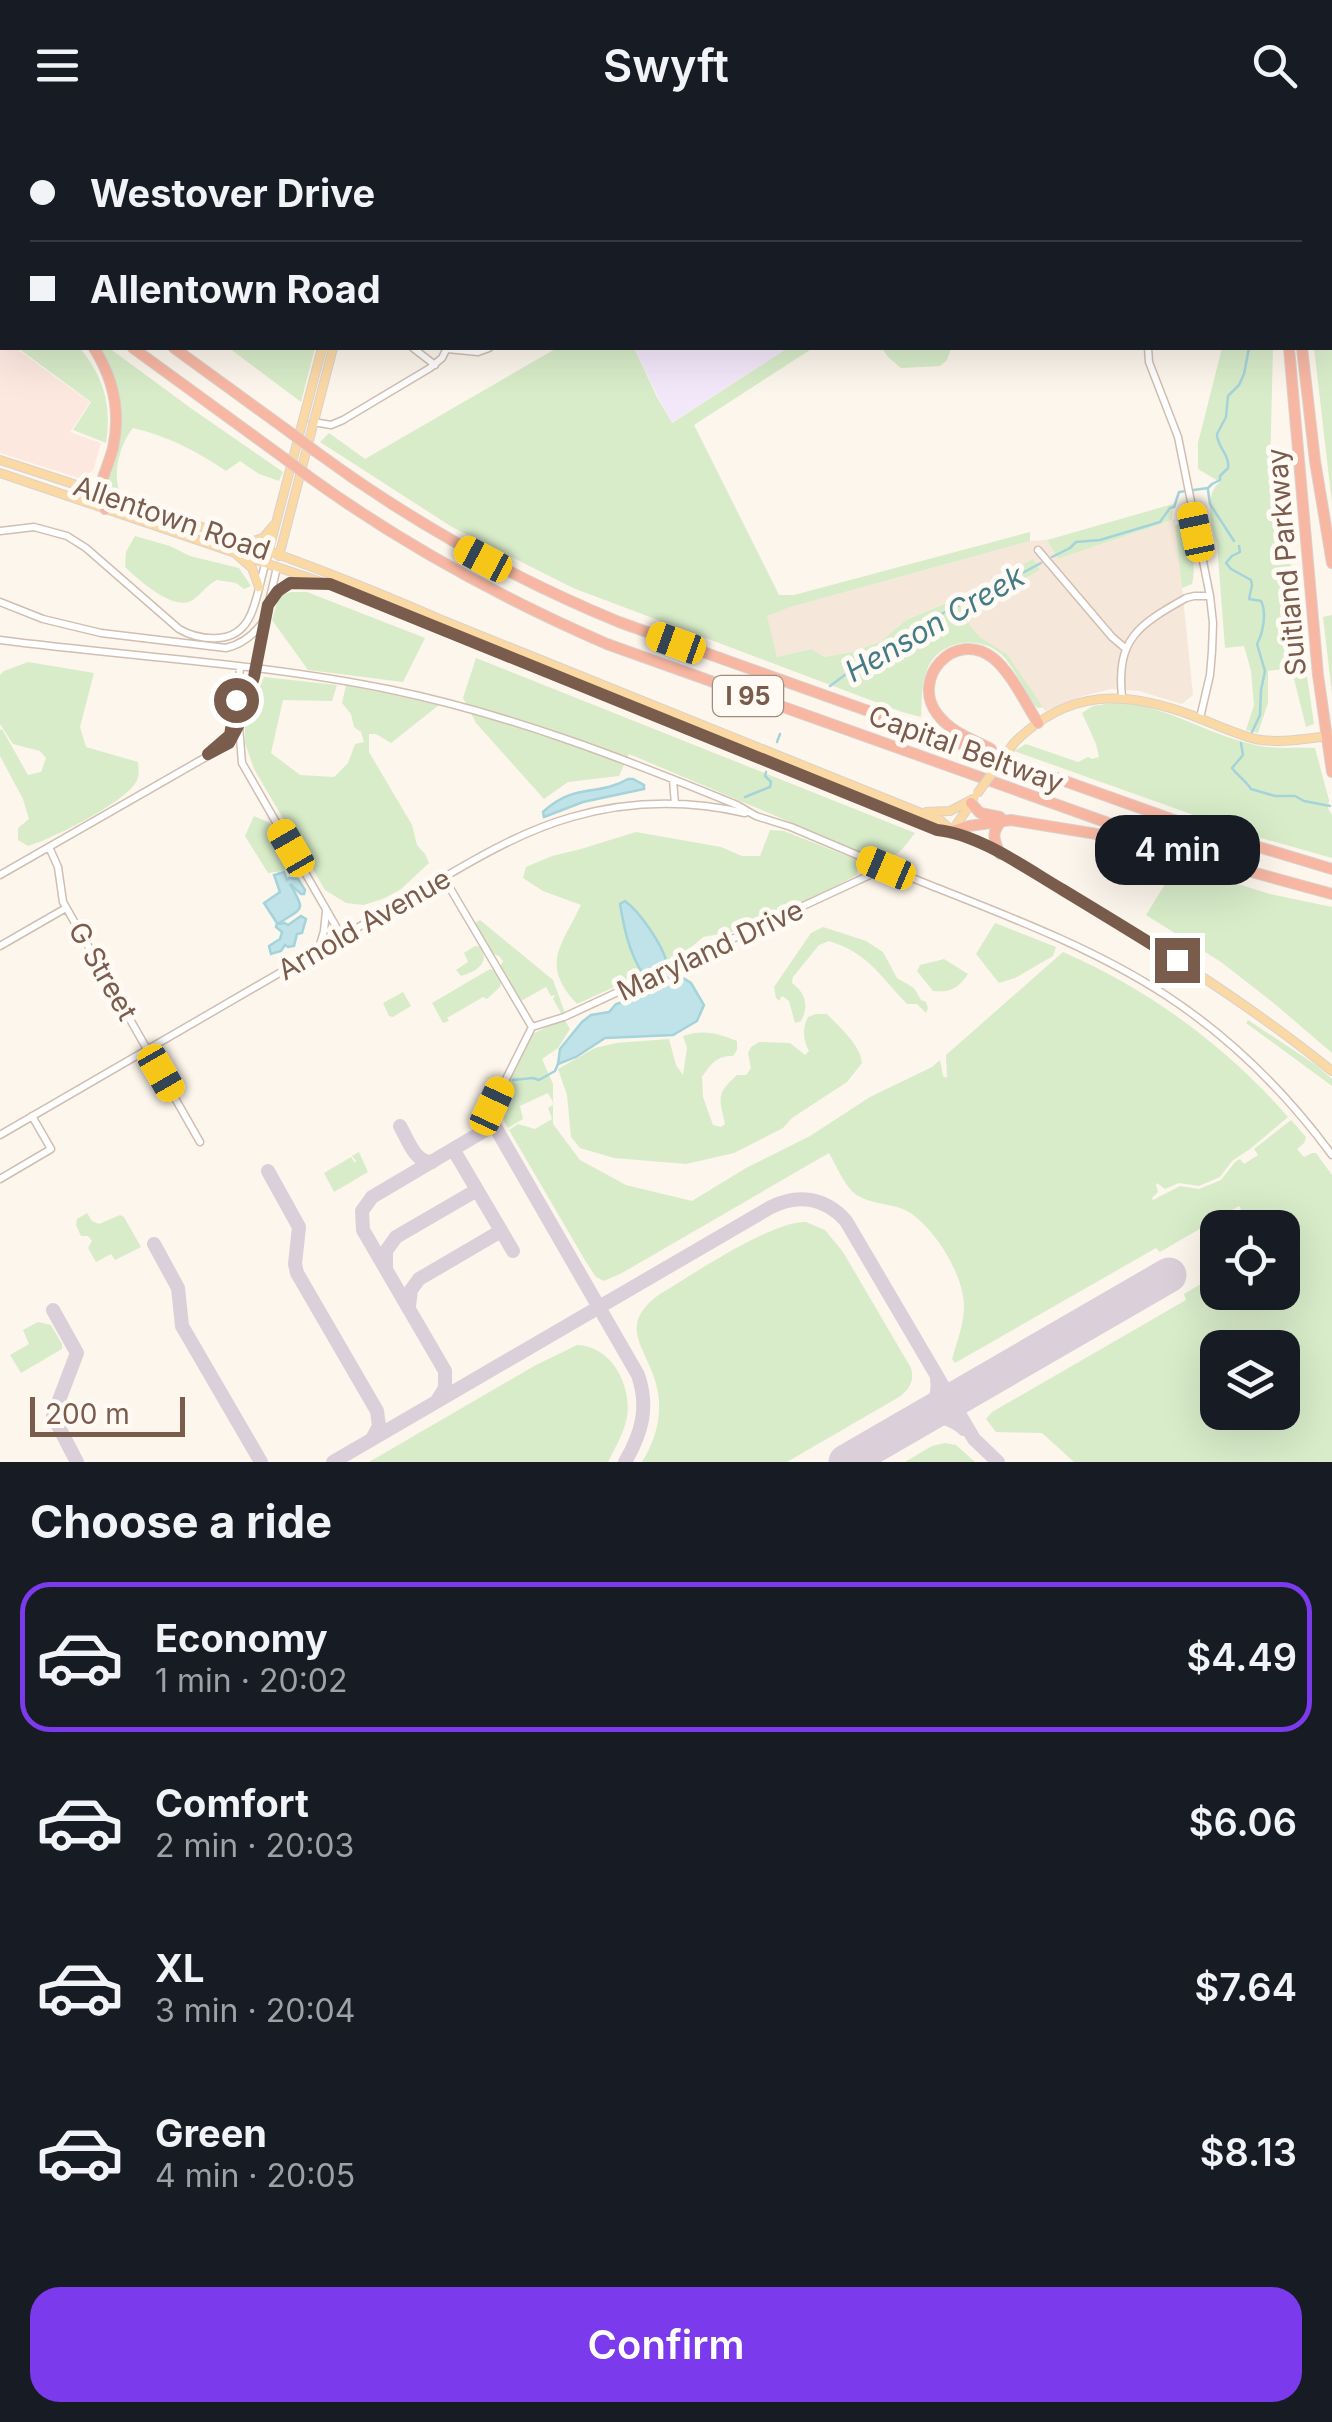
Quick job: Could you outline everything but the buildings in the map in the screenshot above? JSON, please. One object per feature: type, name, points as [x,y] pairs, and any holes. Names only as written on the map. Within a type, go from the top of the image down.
[{"type":"highway","points":[[95,350],[109,376],[116,416],[112,449],[98,492],[105,509]]},
{"type":"highway","name":"Capital Beltway","points":[[136,350],[379,526],[525,607],[607,644],[1214,860],[1332,894]]},
{"type":"highway","name":"Capital Beltway","points":[[177,350],[359,483],[427,527],[576,604],[696,651],[1214,834],[1332,869]]},
{"type":"highway","name":"Suitland Parkway","points":[[1289,350],[1316,659],[1332,772]]},
{"type":"highway","name":"Suitland Parkway","points":[[1302,350],[1314,461],[1332,563]]},
{"type":"highway","points":[[1022,766],[964,737],[942,720],[929,697],[932,671],[956,650],[970,648],[987,654],[1001,666],[1038,723]]},
{"type":"highway","points":[[974,799],[980,813],[1007,820],[1115,837],[1214,860]]},
{"type":"highway","points":[[952,831],[1007,820]]},
{"type":"highway","points":[[1000,854],[994,835],[996,827],[1007,820]]},
{"type":"main road","points":[[277,566],[277,522],[321,350]]},
{"type":"main road","points":[[266,562],[284,535],[332,350]]},
{"type":"main road","name":"Allentown Road","points":[[0,460],[306,563],[365,586],[442,625]]},
{"type":"main road","name":"Allentown Road","points":[[0,472],[442,625],[941,822],[1192,970],[1332,1071]]},
{"type":"main road","points":[[248,543],[264,538],[277,522]]},
{"type":"main road","points":[[284,535],[290,550],[306,563]]},
{"type":"main road","points":[[225,548],[250,565],[259,586]]},
{"type":"main road","points":[[268,605],[290,583],[330,584]]},
{"type":"main road","points":[[952,831],[1014,743],[1056,712],[1078,704],[1122,698],[1147,700],[1261,740],[1329,736]]},
{"type":"main road","name":"Allentown Road","points":[[694,726],[937,830],[952,831]]},
{"type":"main road","points":[[915,811],[946,812],[974,799]]},
{"type":"street","points":[[416,350],[435,365]]},
{"type":"street","points":[[313,422],[328,426],[338,423],[435,365],[446,350]]},
{"type":"street","points":[[1148,350],[1148,362],[1175,428],[1210,596],[1212,651],[1200,718]]},
{"type":"street","points":[[0,531],[34,527],[67,536],[193,636],[220,638],[243,628],[251,617],[266,562]]},
{"type":"street","points":[[1038,550],[1125,648]]},
{"type":"street","points":[[230,750],[256,669],[277,566]]},
{"type":"street","points":[[1122,698],[1121,665],[1134,634],[1181,601],[1210,596]]},
{"type":"street","points":[[0,602],[43,619],[88,630],[214,648],[244,641],[264,619]]},
{"type":"street","points":[[0,640],[256,669],[390,690],[474,709],[555,734],[1039,928],[1125,971],[1203,1022],[1267,1078],[1332,1154]]},
{"type":"street","points":[[240,668],[232,728],[226,741],[342,936]]},
{"type":"street","points":[[230,750],[238,726]]},
{"type":"street","points":[[0,875],[208,754],[230,750]]},
{"type":"street","points":[[673,780],[675,804]]},
{"type":"street","name":"Arnold Avenue","points":[[0,1135],[511,841],[569,818],[617,808],[675,804],[756,816]]},
{"type":"street","name":"G Street","points":[[49,846],[58,867],[66,908],[200,1142]]},
{"type":"street","name":"Maryland Drive","points":[[532,1028],[886,868]]},
{"type":"street","points":[[444,878],[532,1028],[492,1106]]},
{"type":"street","points":[[0,946],[66,908]]},
{"type":"street","points":[[318,950],[326,910]]},
{"type":"street","points":[[0,1178],[51,1149],[32,1116]]},
{"type":"shaded area","points":[[0,350],[18,350],[90,402],[70,432],[101,443],[93,471],[82,479],[0,453]]},
{"type":"shaded area","points":[[635,350],[785,350],[671,423]]},
{"type":"shaded area","points":[[1175,519],[1193,695],[1182,704],[1139,691],[1111,689],[1045,711],[1007,654],[980,637],[967,623],[992,598],[1040,570],[1033,560],[906,620],[880,642],[823,657],[810,649],[777,657],[766,616],[791,607],[1030,541],[1047,540],[1058,559]]},
{"type":"green space","points":[[21,350],[81,350],[104,392],[108,416],[106,443],[73,430],[91,402]]},
{"type":"green space","points":[[98,350],[112,350],[283,472],[279,481],[240,461],[226,471],[181,445],[133,428],[119,458],[119,490],[106,486],[120,422]]},
{"type":"green space","points":[[232,350],[314,350],[301,402]]},
{"type":"green space","points":[[554,350],[635,350],[672,423],[785,350],[810,350],[694,425],[779,595],[794,595],[1030,532],[1030,541],[767,616],[777,657],[811,649],[824,657],[880,642],[906,620],[972,592],[1033,559],[1040,570],[992,598],[968,623],[980,637],[1007,654],[1043,707],[1034,705],[1009,663],[996,650],[962,643],[941,652],[927,670],[921,717],[902,712],[573,588],[452,527],[320,442],[329,433],[365,459]]},
{"type":"green space","points":[[883,350],[950,350],[940,366],[901,368]]},
{"type":"green space","points":[[1221,350],[1273,350],[1270,469],[1290,560],[1314,724],[1306,727],[1293,675],[1284,669],[1268,671],[1268,703],[1258,733],[1246,730],[1254,705],[1251,671],[1244,646],[1225,648],[1217,544],[1210,511],[1212,494],[1220,482],[1198,469],[1198,443]]},
{"type":"green space","points":[[1314,350],[1332,350],[1332,503]]},
{"type":"green space","points":[[1173,504],[1172,520],[1058,559],[1047,540]]},
{"type":"green space","points":[[1181,522],[1194,569],[1192,584],[1182,588],[1175,526]]},
{"type":"green space","points":[[135,536],[239,568],[251,586],[244,589],[236,583],[217,580],[193,600],[185,603],[167,599],[125,567],[126,552]]},
{"type":"green space","points":[[307,592],[425,638],[403,682],[308,670],[272,620],[279,596]]},
{"type":"green space","points":[[1332,615],[1332,694],[1323,617]]},
{"type":"green space","points":[[476,658],[915,833],[898,853],[873,857],[629,754],[619,776],[568,782],[544,799],[476,723],[463,698]]},
{"type":"green space","points":[[28,662],[94,673],[80,727],[86,747],[138,762],[139,772],[134,785],[114,802],[68,829],[28,846],[18,840],[18,828],[29,819],[0,756],[0,730],[28,775],[41,772],[46,758],[40,751],[13,744],[0,724],[0,675]]},
{"type":"green space","points":[[264,677],[337,685],[332,701],[283,700],[271,753],[300,775],[334,777],[348,763],[355,744],[364,742],[342,703],[346,685],[439,705],[391,743],[369,734],[369,752],[412,825],[417,845],[429,863],[401,889],[364,905],[346,903],[325,890],[254,769],[245,743],[245,721]]},
{"type":"green space","points":[[1120,702],[1154,709],[1258,746],[1315,748],[1332,815],[1332,858],[1250,835],[1014,751],[1026,744],[1078,762],[1099,757],[1082,713],[1093,706]]},
{"type":"green space","points":[[254,816],[270,823],[290,856],[289,867],[283,871],[268,873],[245,836]]},
{"type":"green space","points":[[770,830],[784,831],[857,860],[857,875],[737,931],[703,937],[687,951],[667,960],[639,915],[624,929],[643,974],[577,1004],[559,978],[557,966],[561,944],[581,905],[543,891],[523,878],[526,867],[636,832],[721,847],[742,856],[760,856]]},
{"type":"green space","points":[[1177,865],[1270,894],[1332,907],[1332,1053],[1221,962],[1146,915]]},
{"type":"green space","points":[[480,920],[553,980],[565,1013],[561,1013],[553,999],[555,995],[551,996],[546,987],[519,999],[500,967],[503,961],[493,954],[475,923]]},
{"type":"green space","points":[[995,923],[1056,947],[1053,956],[999,983],[976,954]]},
{"type":"green space","points":[[823,927],[866,941],[883,952],[897,978],[914,988],[926,1002],[926,1013],[917,1004],[907,1004],[864,959],[829,941],[819,945],[793,977],[792,983],[805,1005],[801,1021],[795,1023],[789,1001],[782,996],[779,1001],[774,987],[811,933]]},
{"type":"green space","points":[[475,946],[483,953],[483,962],[461,976],[456,970],[468,962],[464,953]]},
{"type":"green space","points":[[1063,952],[1126,984],[1185,1022],[1239,1067],[1288,1117],[1232,1161],[1220,1177],[1199,1186],[1179,1183],[1165,1189],[1157,1183],[1158,1192],[1153,1200],[1180,1186],[1199,1189],[1221,1180],[1235,1162],[1240,1159],[1244,1164],[1258,1155],[1254,1149],[1291,1120],[1306,1137],[1297,1149],[1304,1157],[1316,1153],[1332,1175],[1332,1462],[1074,1462],[1042,1433],[996,1432],[986,1419],[1186,1300],[1184,1294],[1200,1284],[1200,1310],[1300,1310],[1300,1210],[1241,1210],[1239,1206],[1232,1210],[1200,1210],[1200,1229],[1160,1252],[1156,1248],[955,1363],[952,1359],[962,1326],[963,1294],[945,1252],[916,1217],[854,1193],[829,1153],[604,1281],[596,1277],[586,1262],[509,1130],[518,1124],[535,1129],[552,1119],[548,1108],[553,1105],[553,1124],[580,1160],[626,1185],[692,1201],[940,1060],[943,1076],[947,1078],[946,1055]]},
{"type":"green space","points":[[944,959],[968,974],[954,988],[933,991],[917,971],[920,965]]},
{"type":"green space","points":[[490,969],[501,982],[500,987],[487,999],[483,997],[443,1023],[432,1003]]},
{"type":"green space","points":[[403,992],[411,1006],[389,1016],[383,1003]]},
{"type":"green space","points":[[827,1014],[843,1031],[858,1049],[862,1063],[847,1082],[783,1128],[734,1153],[686,1164],[614,1158],[580,1148],[571,1137],[567,1095],[558,1069],[595,1048],[669,1039],[683,1075],[687,1048],[683,1036],[710,1033],[737,1041],[733,1056],[718,1059],[702,1077],[703,1097],[713,1125],[721,1127],[725,1124],[722,1092],[737,1075],[746,1075],[751,1068],[751,1047],[759,1042],[790,1043],[805,1055],[809,1051],[804,1039],[805,1026],[808,1017]]},
{"type":"green space","points":[[564,1019],[570,1029],[558,1048],[542,1059],[553,1084],[553,1102],[548,1093],[520,1106],[523,1119],[508,1128],[496,1106],[532,1034]]},
{"type":"green space","points":[[1248,1020],[1316,1065],[1332,1079],[1332,1086],[1246,1023]]},
{"type":"green space","points":[[359,1152],[368,1172],[334,1192],[324,1173],[351,1157],[355,1163],[352,1156]]},
{"type":"green space","points":[[87,1213],[99,1224],[120,1215],[124,1217],[141,1247],[115,1260],[111,1254],[96,1262],[88,1248],[92,1241],[81,1236],[76,1225],[77,1219]]},
{"type":"green space","points":[[806,1222],[825,1230],[843,1252],[911,1368],[908,1388],[787,1462],[642,1462],[654,1438],[659,1411],[654,1378],[637,1329],[646,1306],[753,1239]]},
{"type":"green space","points":[[38,1322],[51,1325],[62,1349],[21,1373],[10,1355],[29,1344],[23,1330]]},
{"type":"green space","points":[[577,1345],[600,1352],[623,1381],[628,1405],[626,1423],[608,1462],[369,1462],[534,1366]]},
{"type":"green space","points":[[956,1445],[975,1462],[905,1462],[932,1446]]},
{"type":"water","points":[[628,779],[644,785],[644,789],[583,802],[544,817],[543,812],[565,797]]},
{"type":"water","points":[[284,872],[287,880],[298,879],[305,890],[301,894],[290,884],[300,905],[297,912],[278,924],[288,925],[301,916],[306,919],[294,946],[285,945],[271,954],[269,946],[280,939],[282,932],[264,903],[280,892],[274,875]]},
{"type":"water","points":[[625,901],[650,929],[667,963],[648,974],[643,974],[638,966],[628,940],[620,904]]},
{"type":"water","points":[[675,973],[691,983],[704,1005],[697,1021],[673,1035],[605,1038],[558,1064],[560,1049],[591,1015],[609,1012],[641,987]]},
{"type":"waterway","name":"Henson Creek","points":[[1052,557],[1076,542],[1100,540],[1160,522],[1174,507],[1179,492],[1208,488],[1220,480],[1228,463],[1217,434],[1226,417],[1228,396],[1244,374],[1249,350]]},
{"type":"waterway","name":"Henson Creek","points":[[1208,490],[1210,504],[1234,541]]},
{"type":"waterway","name":"Henson Creek","points":[[1239,546],[1240,552],[1226,563],[1251,580],[1249,599],[1261,601],[1264,611],[1257,644],[1265,671],[1260,715],[1252,732]]},
{"type":"waterway","name":"Henson Creek","points":[[830,686],[915,629],[1041,563]]},
{"type":"waterway","name":"Henson Creek","points":[[777,742],[780,734]]},
{"type":"waterway","name":"Henson Creek","points":[[1241,743],[1243,755],[1232,768],[1251,789],[1330,806]]},
{"type":"waterway","name":"Henson Creek","points":[[745,797],[770,787],[766,772]]},
{"type":"waterway","points":[[513,1080],[539,1080],[555,1071],[558,1064]]},
{"type":"waterway","points":[[489,1101],[490,1087],[501,1079]]},
{"type":"taxiway","points":[[437,1401],[445,1388],[445,1371],[363,1230],[362,1211],[372,1197],[494,1125],[638,1375],[642,1420],[625,1462]]},
{"type":"taxiway","points":[[400,1126],[417,1155],[432,1162]]},
{"type":"taxiway","points":[[453,1149],[513,1251]]},
{"type":"taxiway","points":[[268,1171],[299,1227],[297,1273],[377,1411],[379,1426],[372,1439]]},
{"type":"taxiway","points":[[386,1269],[386,1251],[396,1237],[477,1190]]},
{"type":"taxiway","points":[[333,1462],[771,1207],[802,1199],[830,1207],[846,1221],[974,1439],[998,1462]]},
{"type":"taxiway","points":[[409,1306],[411,1290],[419,1279],[501,1231]]},
{"type":"taxiway","points":[[154,1244],[178,1288],[182,1326],[261,1462]]},
{"type":"taxiway","points":[[53,1310],[77,1353],[53,1416],[77,1462]]},
{"type":"taxiway","points":[[918,1420],[934,1402],[937,1379]]},
{"type":"taxiway","points":[[918,1420],[942,1418],[964,1429]]},
{"type":"runway","points":[[846,1462],[1169,1275]]},
{"type":"route","points":[[236,700],[230,735],[208,754],[229,743],[238,726],[254,677],[268,605],[278,591],[290,583],[330,584],[937,830],[967,837],[1177,960]]}]
